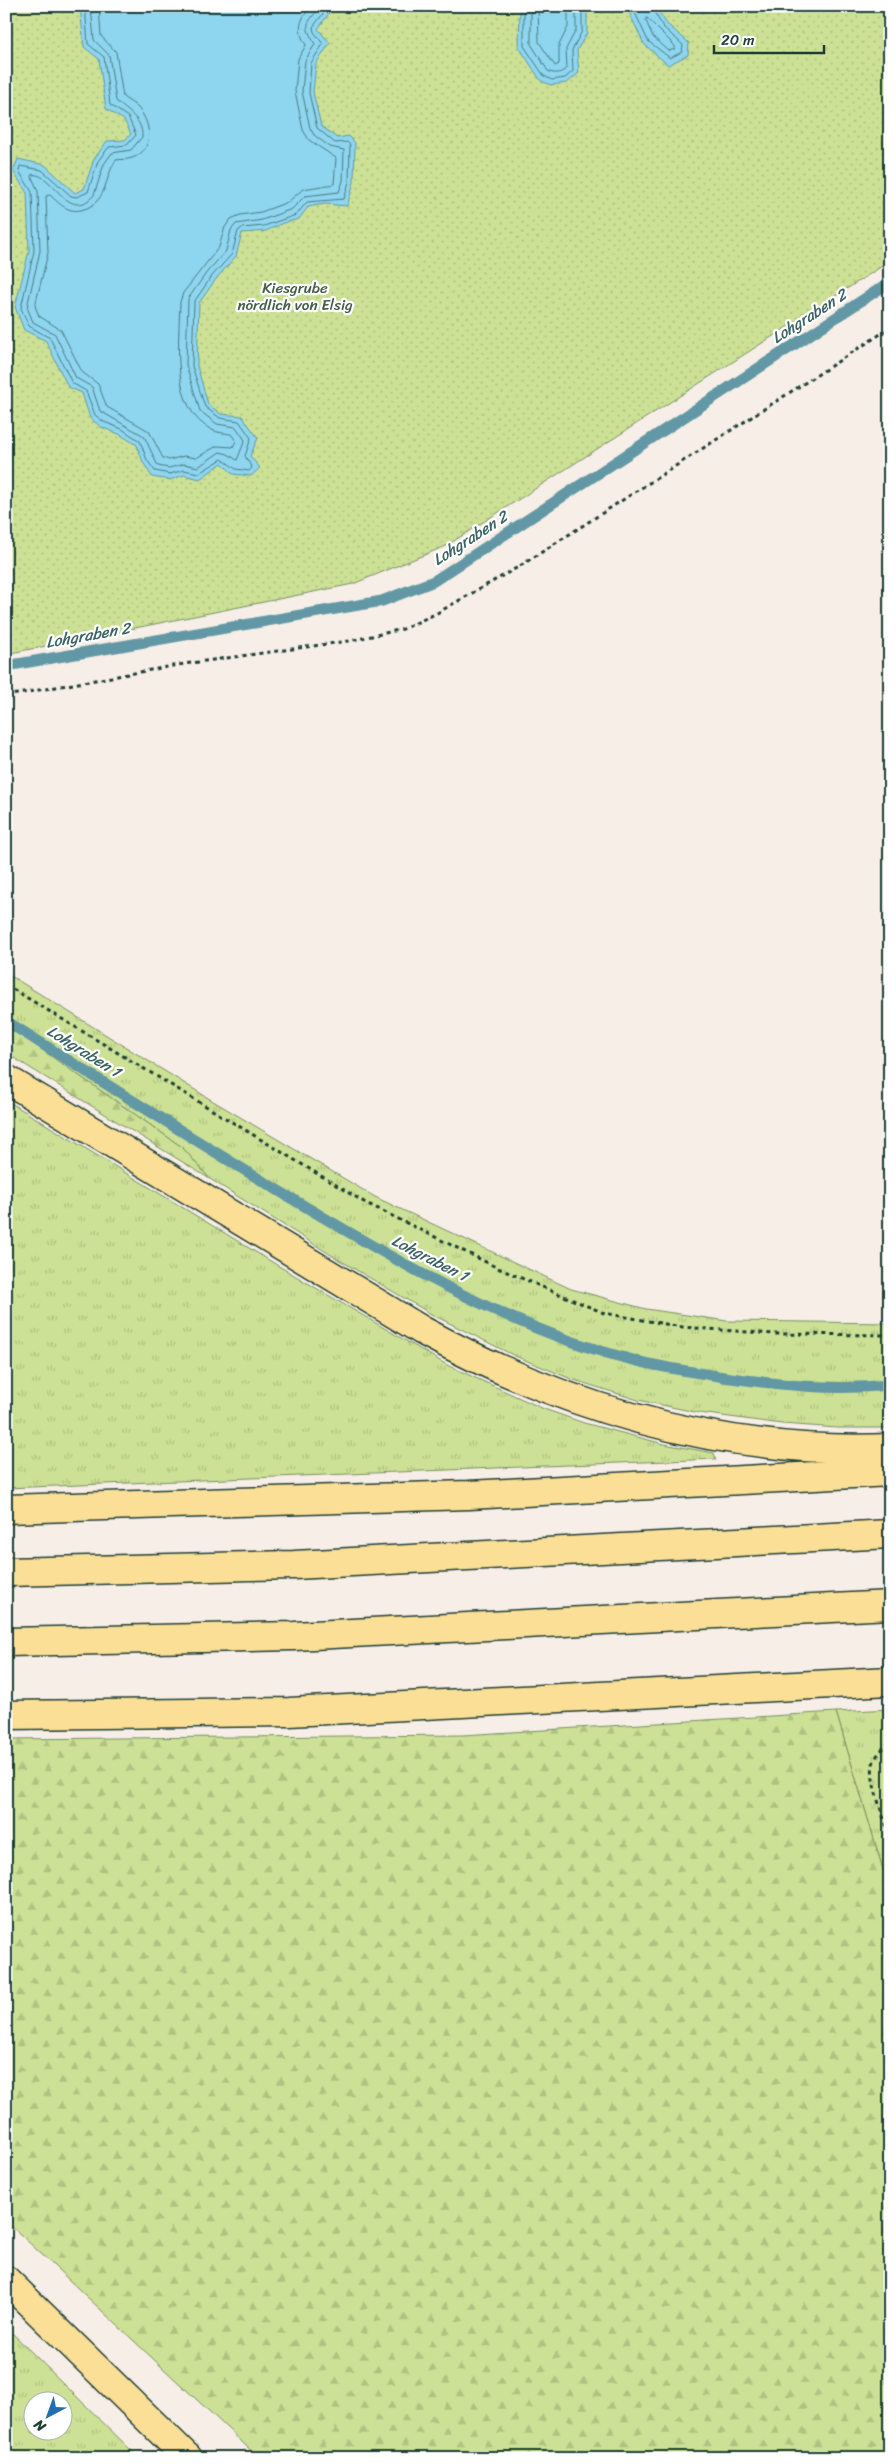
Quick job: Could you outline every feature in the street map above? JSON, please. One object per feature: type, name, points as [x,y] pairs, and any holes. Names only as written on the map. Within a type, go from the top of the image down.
[{"type":"main road","points":[[6,1079],[423,1332],[479,1362],[597,1408],[702,1434],[810,1446],[890,1448]]},
{"type":"main road","points":[[6,1509],[220,1504],[478,1494],[890,1472]]},
{"type":"main road","points":[[6,1572],[294,1565],[890,1534]]},
{"type":"main road","points":[[6,1642],[294,1636],[890,1605]]},
{"type":"main road","points":[[6,1715],[289,1712],[890,1682]]},
{"type":"main road","points":[[6,2280],[188,2458]]},
{"type":"path","points":[[6,696],[184,664],[349,641],[404,629],[437,613],[520,566],[890,328]]},
{"type":"path","points":[[6,985],[364,1202],[500,1269],[604,1313],[682,1327],[764,1334],[890,1335]]},
{"type":"path","points":[[890,1743],[880,1752],[873,1764],[874,1782],[890,1837]]},
{"type":"path","points":[[6,2455],[9,2458]]},
{"type":"green space","name":"Kiesgrube nördlich von Elsig","points":[[6,6],[890,6],[890,261],[446,546],[353,584],[6,654]]},
{"type":"green space","points":[[6,973],[213,1101],[375,1197],[571,1289],[646,1309],[727,1321],[890,1323],[890,1428],[838,1428],[782,1424],[700,1413],[638,1400],[574,1380],[515,1356],[433,1315],[336,1258],[210,1179],[182,1147],[6,1025]]},
{"type":"green space","points":[[6,1025],[182,1147],[210,1179],[6,1053]]},
{"type":"green space","points":[[6,1100],[277,1265],[447,1365],[544,1409],[584,1423],[664,1444],[714,1453],[716,1459],[6,1488]]},
{"type":"green space","points":[[890,1709],[890,1893],[836,1712]]},
{"type":"green space","points":[[836,1712],[890,1893],[890,2458],[259,2458],[6,2221],[6,1739],[463,1735]]},
{"type":"green space","points":[[6,2327],[72,2392],[22,2392],[22,2442],[72,2442],[72,2392],[139,2458],[6,2458]]},
{"type":"water","points":[[80,6],[334,6],[318,29],[330,43],[316,64],[313,92],[321,126],[337,138],[349,136],[355,143],[354,182],[347,206],[325,204],[308,207],[299,219],[283,223],[266,231],[242,233],[236,256],[199,303],[197,366],[208,404],[221,414],[242,416],[258,438],[250,456],[260,468],[251,476],[233,474],[222,463],[200,479],[184,475],[170,480],[152,477],[143,462],[137,445],[119,434],[101,427],[90,418],[82,393],[68,387],[46,341],[24,330],[15,307],[29,251],[27,193],[13,171],[18,159],[45,165],[75,193],[84,189],[94,159],[107,141],[125,140],[131,134],[124,120],[106,109],[99,59],[84,47]]},
{"type":"water","points":[[520,6],[587,6],[587,33],[577,50],[579,73],[567,83],[551,85],[541,81],[519,47]]},
{"type":"water","points":[[626,6],[655,6],[667,24],[689,43],[688,55],[668,65],[644,44]]},
{"type":"waterway","name":"Lohgraben 2","points":[[6,666],[382,601],[434,581],[890,282]]},
{"type":"waterway","name":"Lohgraben 1","points":[[6,1021],[289,1197],[413,1269],[498,1312],[587,1347],[667,1368],[724,1377],[807,1386],[869,1387],[890,1385]]}]
